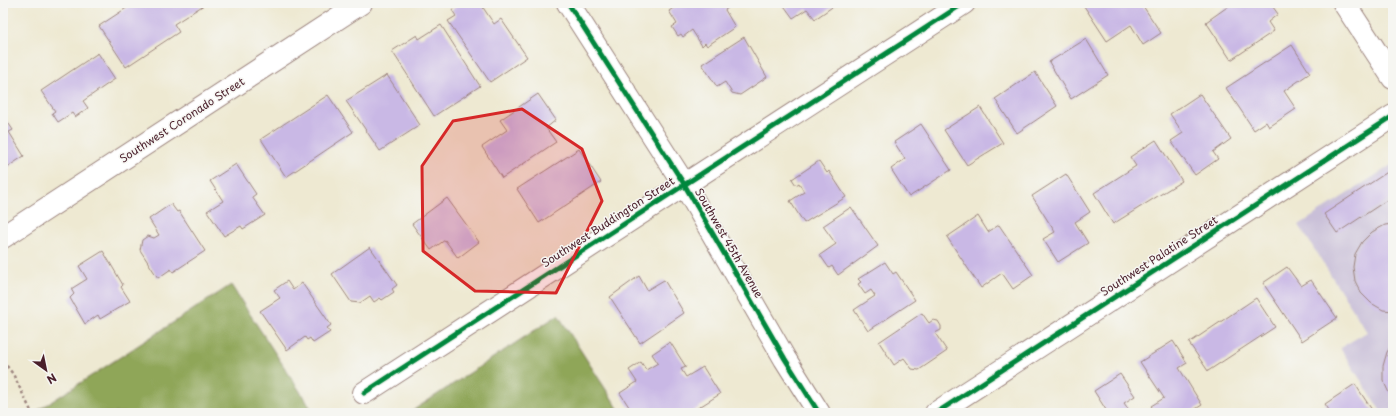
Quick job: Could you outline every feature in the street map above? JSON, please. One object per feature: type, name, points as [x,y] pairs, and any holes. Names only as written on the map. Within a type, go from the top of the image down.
[{"type":"street","name":"Southwest Coronado Street","points":[[3,236],[361,3]]},
{"type":"street","name":"Southwest 45th Avenue","points":[[568,3],[684,184],[785,359],[819,413]]},
{"type":"street","name":"Southwest Buddington Street","points":[[364,393],[964,3]]},
{"type":"street","points":[[1344,3],[1393,78]]},
{"type":"street","name":"Southwest Palatine Street","points":[[936,413],[1393,116]]},
{"type":"path","points":[[3,361],[13,374],[32,413]]},
{"type":"highlighted area","points":[[522,109],[582,149],[602,201],[556,293],[475,291],[423,251],[422,166],[453,121]]},
{"type":"shaded area","points":[[1393,164],[1393,413],[1382,413],[1340,348],[1367,332],[1299,225]]},
{"type":"green space","points":[[231,285],[314,413],[34,413]]},
{"type":"green space","points":[[558,315],[621,413],[409,413]]},
{"type":"building","points":[[134,3],[207,3],[174,24],[179,32],[126,67],[99,26]]},
{"type":"building","points":[[457,3],[480,3],[494,24],[501,19],[527,57],[490,82],[448,21],[456,16],[452,10],[458,5]]},
{"type":"building","points":[[681,3],[730,3],[729,7],[725,10],[735,27],[707,46],[705,43],[702,46],[692,30],[683,37],[681,34],[678,36],[672,27],[677,24],[669,11]]},
{"type":"building","points":[[782,3],[838,3],[815,19],[807,9],[793,18]]},
{"type":"building","points":[[1089,3],[1141,3],[1161,33],[1143,45],[1131,25],[1107,41],[1084,6]]},
{"type":"building","points":[[1233,3],[1270,3],[1278,14],[1268,22],[1274,31],[1231,60],[1206,22]]},
{"type":"building","points":[[441,25],[480,86],[434,116],[392,51],[417,35],[419,39]]},
{"type":"building","points":[[744,37],[767,77],[740,95],[732,93],[725,82],[717,87],[702,64]]},
{"type":"building","points":[[1086,39],[1108,75],[1071,99],[1049,62]]},
{"type":"building","points":[[1292,45],[1310,73],[1284,91],[1296,109],[1269,127],[1266,122],[1254,130],[1226,88]]},
{"type":"building","points":[[98,53],[115,79],[83,101],[88,108],[75,117],[72,113],[58,122],[52,113],[55,111],[41,91]]},
{"type":"building","points":[[1035,72],[1057,106],[1017,133],[995,99]]},
{"type":"building","points":[[387,75],[420,125],[380,151],[346,101]]},
{"type":"building","points":[[538,94],[556,120],[546,128],[556,142],[502,178],[482,147],[507,130],[500,120]]},
{"type":"building","points":[[1200,94],[1231,139],[1213,152],[1218,159],[1195,175],[1171,141],[1183,133],[1170,114]]},
{"type":"building","points":[[328,95],[353,132],[286,177],[261,139]]},
{"type":"building","points":[[980,107],[1003,143],[967,165],[944,130]]},
{"type":"building","points":[[7,121],[13,130],[9,132],[24,156],[3,170],[3,124]]},
{"type":"building","points":[[921,124],[951,170],[909,197],[891,169],[905,159],[894,142]]},
{"type":"building","points":[[1156,140],[1182,181],[1113,224],[1094,193],[1136,166],[1130,157]]},
{"type":"building","points":[[579,149],[601,182],[539,223],[517,189]]},
{"type":"building","points":[[819,161],[827,173],[829,171],[846,197],[804,223],[790,201],[804,192],[799,183],[796,185],[792,179]]},
{"type":"building","points":[[236,164],[256,194],[252,197],[265,215],[243,229],[241,226],[224,236],[207,211],[223,201],[210,181]]},
{"type":"building","points":[[1389,171],[1393,177],[1393,196],[1337,233],[1324,214]]},
{"type":"building","points":[[1066,174],[1090,212],[1075,222],[1088,243],[1058,262],[1043,239],[1055,232],[1032,196]]},
{"type":"building","points":[[447,198],[479,242],[458,258],[445,240],[431,250],[412,224]]},
{"type":"building","points":[[171,204],[177,212],[179,211],[205,251],[173,272],[171,269],[158,278],[140,250],[142,240],[148,236],[154,238],[159,235],[149,219]]},
{"type":"building","points":[[851,207],[878,246],[838,275],[832,266],[829,268],[820,255],[836,244],[823,226]]},
{"type":"building","points":[[978,216],[988,232],[999,225],[1033,275],[1013,289],[1002,273],[981,288],[947,237]]},
{"type":"building","points":[[1393,224],[1393,311],[1383,310],[1371,303],[1361,293],[1355,281],[1353,267],[1355,254],[1362,242],[1372,232],[1385,225]]},
{"type":"building","points":[[370,247],[397,285],[392,289],[394,292],[382,300],[380,298],[374,302],[370,296],[360,303],[351,302],[332,274]]},
{"type":"building","points":[[103,251],[123,285],[121,287],[130,301],[100,319],[98,315],[85,324],[70,298],[74,294],[71,289],[87,279],[79,266]]},
{"type":"building","points":[[885,262],[893,274],[896,272],[915,300],[868,331],[854,310],[875,296],[871,290],[865,294],[858,284],[861,282],[858,279]]},
{"type":"building","points":[[1287,267],[1301,286],[1311,280],[1337,318],[1302,341],[1263,283]]},
{"type":"building","points":[[639,276],[647,290],[664,280],[684,313],[640,343],[610,297]]},
{"type":"building","points":[[287,281],[293,290],[302,283],[331,325],[327,328],[330,332],[313,343],[310,338],[307,340],[305,337],[287,350],[260,311],[280,298],[274,290]]},
{"type":"building","points":[[1256,298],[1275,327],[1208,371],[1189,343]]},
{"type":"building","points":[[922,313],[929,323],[933,320],[938,321],[941,326],[941,330],[935,333],[947,351],[919,370],[912,369],[904,358],[894,365],[879,342]]},
{"type":"building","points":[[1173,341],[1187,363],[1179,368],[1202,405],[1189,413],[1156,413],[1151,406],[1164,398],[1140,362]]},
{"type":"building","points":[[670,342],[686,367],[681,369],[686,377],[703,367],[720,394],[690,413],[646,413],[644,410],[639,413],[633,413],[620,393],[637,382],[629,370],[641,362],[646,370],[658,363],[652,354]]},
{"type":"building","points":[[1393,343],[1393,398],[1383,380],[1383,366],[1387,352]]},
{"type":"building","points":[[1120,374],[1135,396],[1124,403],[1131,413],[1108,413],[1094,391]]},
{"type":"building","points":[[1355,384],[1374,413],[1331,413],[1325,404]]},
{"type":"cycle path","points":[[568,3],[684,184],[785,359],[819,413]]},
{"type":"cycle path","points":[[364,393],[964,3]]},
{"type":"cycle path","points":[[936,413],[1393,116]]}]
